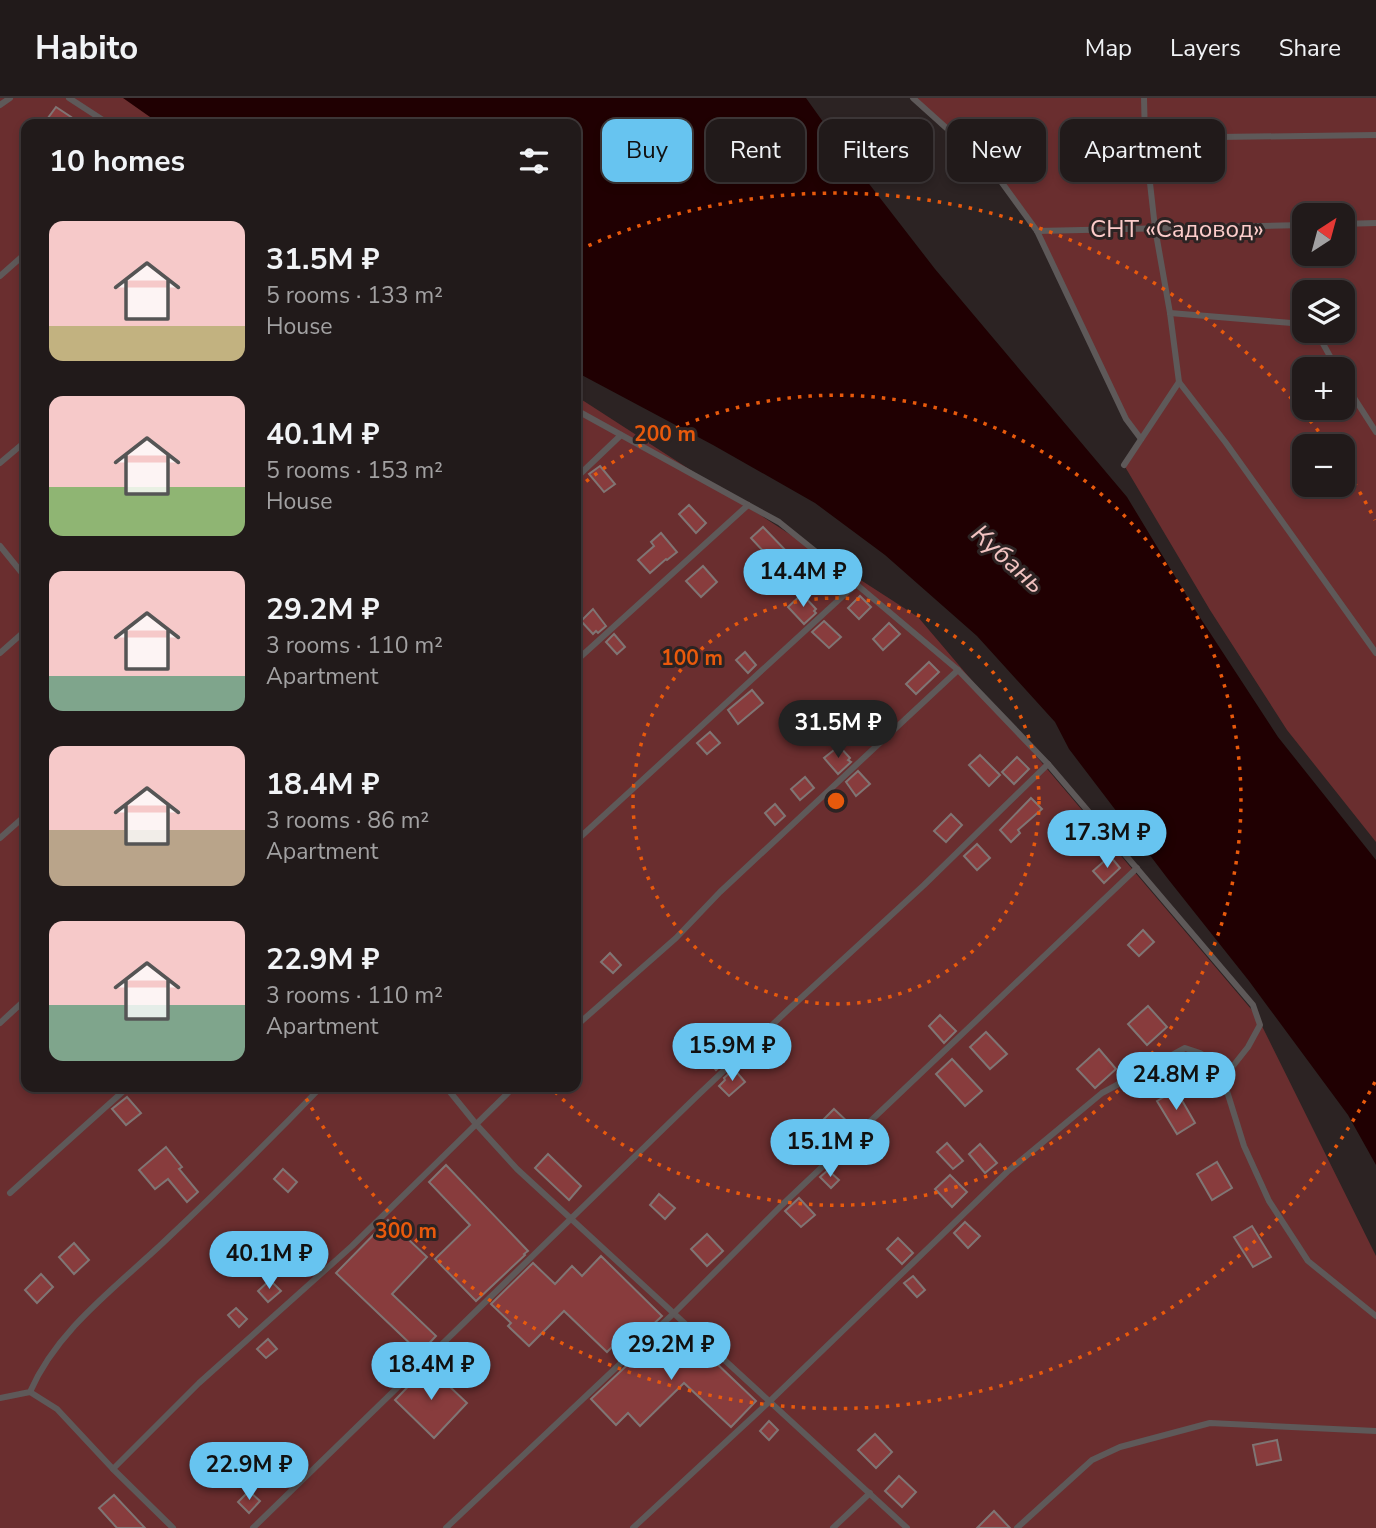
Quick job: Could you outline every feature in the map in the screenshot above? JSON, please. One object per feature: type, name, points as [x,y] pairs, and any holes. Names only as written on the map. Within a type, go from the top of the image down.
[{"type":"lane","points":[[0,105],[10,98]]},
{"type":"lane","points":[[69,98],[101,119]]},
{"type":"lane","points":[[913,98],[992,169],[1037,231],[1126,419],[1141,439]]},
{"type":"lane","points":[[1144,98],[1145,119]]},
{"type":"lane","points":[[1225,137],[1376,135]]},
{"type":"lane","points":[[1150,182],[1179,382],[1226,443],[1376,653]]},
{"type":"lane","points":[[1355,224],[1376,223]]},
{"type":"lane","points":[[1037,231],[1292,225]]},
{"type":"lane","points":[[0,276],[21,257]]},
{"type":"lane","points":[[1170,313],[1292,323]]},
{"type":"lane","points":[[1124,465],[1179,382]]},
{"type":"lane","points":[[1355,399],[1376,432]]},
{"type":"lane","points":[[581,413],[779,522],[958,670],[1048,764],[1252,1004],[1260,1025],[1248,1047],[1229,1071],[1226,1088],[1244,1146],[1269,1201],[1308,1261],[1376,1316]]},
{"type":"lane","points":[[581,473],[621,435]]},
{"type":"lane","points":[[0,463],[21,445]]},
{"type":"lane","points":[[581,656],[748,505]]},
{"type":"lane","points":[[0,546],[21,572]]},
{"type":"lane","points":[[581,836],[856,584]]},
{"type":"lane","points":[[0,653],[21,634]]},
{"type":"lane","points":[[581,1022],[676,939],[720,892],[958,670]]},
{"type":"lane","points":[[253,1528],[570,1218],[1048,764]]},
{"type":"lane","points":[[0,838],[21,819]]},
{"type":"lane","points":[[446,1528],[1137,869]]},
{"type":"lane","points":[[0,1023],[21,1004]]},
{"type":"lane","points":[[633,1528],[770,1401],[1007,1172],[1102,1093],[1185,1048],[1200,1053],[1229,1071]]},
{"type":"lane","points":[[10,1193],[122,1092]]},
{"type":"lane","points":[[30,1392],[38,1374],[72,1327],[168,1238],[316,1092]]},
{"type":"lane","points":[[450,1092],[517,1169],[907,1528]]},
{"type":"lane","points":[[113,1469],[200,1383],[352,1246],[509,1092]]},
{"type":"lane","points":[[0,1398],[30,1392],[57,1409],[173,1528]]},
{"type":"lane","points":[[1017,1528],[1092,1460],[1120,1447],[1171,1433],[1210,1423],[1376,1431]]},
{"type":"lane","points":[[833,1528],[870,1493]]},
{"type":"green space","points":[[0,98],[159,98],[189,119],[21,119],[21,1092],[581,1092],[581,399],[918,617],[1257,1016],[1376,1256],[1376,1528],[0,1528]]},
{"type":"green space","name":"СНТ «Садовод»","points":[[913,98],[1376,98],[1376,842],[1287,730],[1210,610],[1124,465],[1141,439],[1126,419],[1037,231],[1001,182],[1046,182],[1046,119],[947,119],[947,129]]},
{"type":"water","name":"Кубань","points":[[123,98],[806,98],[821,119],[819,182],[868,182],[935,269],[1127,497],[1199,616],[1278,737],[1376,860],[1376,1165],[1348,1115],[1249,981],[1069,749],[1055,722],[977,636],[885,555],[815,503],[581,375],[581,119],[153,119]]},
{"type":"building","points":[[56,107],[71,117],[69,119],[48,118]]},
{"type":"building","points":[[600,466],[615,484],[604,492],[589,474]]},
{"type":"building","points":[[689,505],[706,523],[696,533],[679,514]]},
{"type":"building","points":[[763,527],[790,555],[778,567],[751,538]]},
{"type":"building","points":[[661,533],[677,552],[650,573],[638,560],[654,546],[651,542]]},
{"type":"building","points":[[703,566],[717,582],[701,597],[686,581]]},
{"type":"building","points":[[802,594],[816,609],[816,613],[804,624],[788,607]]},
{"type":"building","points":[[860,596],[871,607],[859,619],[848,608]]},
{"type":"building","points":[[593,609],[606,626],[593,634],[581,621]]},
{"type":"building","points":[[824,621],[841,637],[829,648],[812,632]]},
{"type":"building","points":[[889,623],[900,634],[883,650],[873,639]]},
{"type":"building","points":[[614,634],[625,647],[617,654],[606,642]]},
{"type":"building","points":[[745,652],[756,665],[748,673],[736,660]]},
{"type":"building","points":[[929,662],[939,672],[916,694],[906,684]]},
{"type":"building","points":[[752,690],[763,703],[738,724],[728,710]]},
{"type":"building","points":[[710,732],[720,743],[707,754],[697,743]]},
{"type":"building","points":[[839,746],[851,762],[838,774],[824,758]]},
{"type":"building","points":[[980,755],[1000,775],[989,786],[969,765]]},
{"type":"building","points":[[1017,757],[1029,769],[1014,784],[1002,772]]},
{"type":"building","points":[[858,771],[870,784],[856,796],[846,782]]},
{"type":"building","points":[[805,777],[814,788],[800,800],[791,789]]},
{"type":"building","points":[[1031,798],[1042,809],[1018,830],[1020,833],[1011,842],[1000,830]]},
{"type":"building","points":[[775,804],[785,816],[775,825],[765,813]]},
{"type":"building","points":[[951,814],[962,825],[946,842],[934,831]]},
{"type":"building","points":[[1084,818],[1100,836],[1090,845],[1074,827]]},
{"type":"building","points":[[977,844],[990,858],[977,870],[964,856]]},
{"type":"building","points":[[1110,856],[1120,868],[1104,883],[1093,871]]},
{"type":"building","points":[[1143,930],[1154,942],[1139,956],[1128,945]]},
{"type":"building","points":[[610,953],[621,965],[613,973],[601,962]]},
{"type":"building","points":[[1148,1006],[1167,1027],[1147,1045],[1128,1024]]},
{"type":"building","points":[[940,1015],[956,1031],[944,1043],[929,1026]]},
{"type":"building","points":[[986,1032],[1007,1054],[990,1069],[970,1047]]},
{"type":"building","points":[[714,1043],[726,1061],[716,1070],[702,1054]]},
{"type":"building","points":[[1099,1049],[1116,1069],[1095,1088],[1077,1069]]},
{"type":"building","points":[[952,1059],[982,1091],[965,1106],[936,1074]]},
{"type":"building","points":[[734,1069],[745,1082],[729,1096],[719,1086]]},
{"type":"building","points":[[1176,1090],[1195,1123],[1177,1134],[1157,1101]]},
{"type":"building","points":[[127,1097],[141,1113],[126,1125],[112,1109]]},
{"type":"building","points":[[834,1109],[852,1126],[840,1138],[822,1121]]},
{"type":"building","points":[[947,1143],[963,1161],[953,1169],[937,1152]]},
{"type":"building","points":[[980,1144],[997,1163],[985,1173],[969,1154]]},
{"type":"building","points":[[166,1147],[182,1167],[179,1169],[198,1192],[187,1202],[168,1179],[155,1189],[139,1170]]},
{"type":"building","points":[[548,1154],[581,1186],[569,1200],[535,1168]]},
{"type":"building","points":[[1217,1162],[1232,1188],[1212,1200],[1197,1174]]},
{"type":"building","points":[[446,1165],[528,1251],[476,1301],[435,1259],[470,1225],[429,1182]]},
{"type":"building","points":[[283,1169],[297,1182],[288,1192],[274,1179]]},
{"type":"building","points":[[828,1170],[839,1180],[831,1188],[820,1177]]},
{"type":"building","points":[[950,1175],[967,1192],[952,1207],[935,1189]]},
{"type":"building","points":[[659,1194],[675,1208],[665,1219],[650,1205]]},
{"type":"building","points":[[799,1198],[815,1215],[801,1227],[785,1211]]},
{"type":"building","points":[[388,1220],[427,1257],[392,1294],[436,1336],[420,1353],[336,1273]]},
{"type":"building","points":[[965,1222],[980,1236],[968,1248],[954,1233]]},
{"type":"building","points":[[1252,1226],[1271,1257],[1253,1267],[1234,1237]]},
{"type":"building","points":[[707,1234],[723,1251],[707,1266],[691,1249]]},
{"type":"building","points":[[898,1238],[913,1253],[902,1264],[887,1249]]},
{"type":"building","points":[[74,1243],[89,1260],[74,1274],[59,1257]]},
{"type":"building","points":[[601,1256],[662,1316],[622,1354],[614,1345],[607,1352],[564,1311],[529,1346],[508,1326],[511,1323],[491,1304],[533,1263],[555,1284],[572,1266],[582,1276]]},
{"type":"building","points":[[41,1274],[53,1287],[37,1303],[25,1290]]},
{"type":"building","points":[[913,1276],[925,1290],[917,1297],[904,1283]]},
{"type":"building","points":[[270,1280],[281,1291],[268,1302],[258,1291]]},
{"type":"building","points":[[236,1308],[247,1319],[239,1327],[228,1315]]},
{"type":"building","points":[[671,1324],[756,1401],[731,1427],[684,1383],[640,1426],[628,1413],[616,1425],[591,1399]]},
{"type":"building","points":[[268,1339],[277,1349],[266,1358],[257,1349]]},
{"type":"building","points":[[428,1366],[467,1403],[434,1438],[395,1400]]},
{"type":"building","points":[[769,1421],[778,1430],[769,1440],[760,1431]]},
{"type":"building","points":[[875,1434],[892,1452],[876,1468],[858,1450]]},
{"type":"building","points":[[1277,1440],[1281,1460],[1257,1465],[1253,1445]]},
{"type":"building","points":[[277,1464],[288,1472],[280,1483],[269,1475]]},
{"type":"building","points":[[899,1476],[916,1492],[902,1507],[885,1491]]},
{"type":"building","points":[[249,1491],[260,1501],[249,1513],[238,1502]]},
{"type":"building","points":[[114,1495],[145,1528],[117,1528],[99,1508]]},
{"type":"building","points":[[994,1511],[1010,1528],[977,1528]]}]
